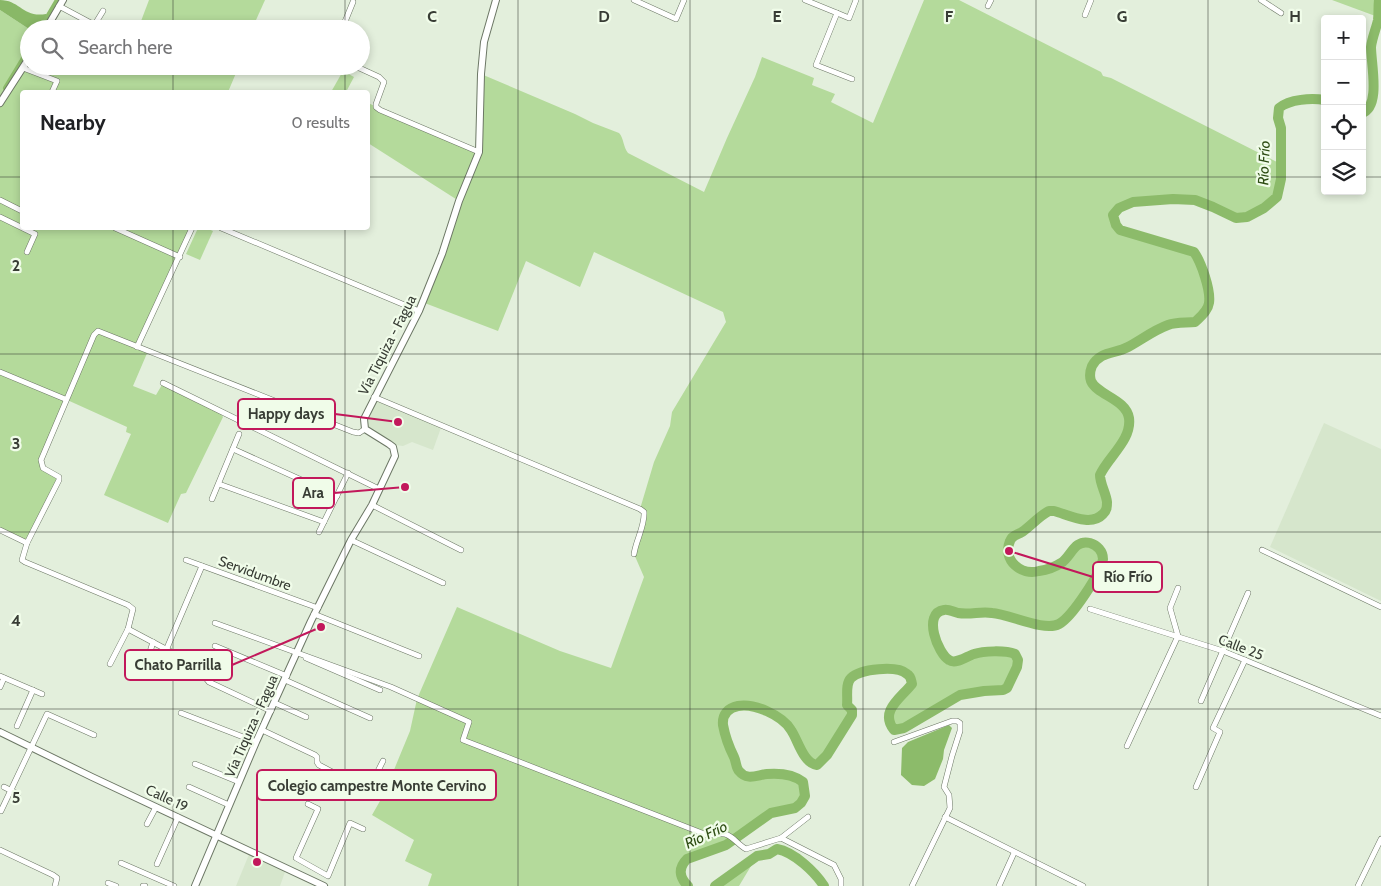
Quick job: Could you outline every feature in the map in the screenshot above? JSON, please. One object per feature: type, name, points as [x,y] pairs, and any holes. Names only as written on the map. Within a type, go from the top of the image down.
[{"type":"street","name":"Vía Tiquiza - Fagua","points":[[195,886],[256,742],[316,611],[372,505],[395,456],[395,451],[389,444],[365,429],[364,419],[419,311],[479,152],[483,50],[496,0]]},
{"type":"street","points":[[634,0],[676,19],[684,0]]},
{"type":"street","points":[[805,0],[849,18],[856,0]]},
{"type":"street","points":[[988,6],[991,0]]},
{"type":"street","points":[[1085,15],[1091,0]]},
{"type":"street","points":[[1261,0],[1281,13]]},
{"type":"street","points":[[346,20],[353,2]]},
{"type":"street","points":[[51,20],[61,3],[84,20]]},
{"type":"street","points":[[97,20],[103,11]]},
{"type":"street","points":[[837,13],[816,65],[852,79]]},
{"type":"street","points":[[0,103],[20,73]]},
{"type":"street","points":[[370,73],[384,82],[376,104],[376,107],[380,110],[479,152]]},
{"type":"street","points":[[41,75],[57,81],[53,90]]},
{"type":"street","points":[[0,200],[20,210]]},
{"type":"street","points":[[0,217],[20,227]]},
{"type":"street","points":[[27,230],[35,234],[27,252]]},
{"type":"street","points":[[119,230],[180,257]]},
{"type":"street","points":[[137,347],[191,230]]},
{"type":"street","points":[[226,230],[419,311]]},
{"type":"street","points":[[110,664],[128,629],[133,609],[128,605],[22,560],[27,543],[59,480],[57,474],[42,468],[41,464],[65,399],[94,334],[98,331],[104,332],[137,347],[353,432],[359,433],[365,429]]},
{"type":"street","points":[[0,372],[65,399]]},
{"type":"street","points":[[163,382],[380,489]]},
{"type":"street","points":[[374,397],[640,509],[644,512],[644,518],[634,554]]},
{"type":"street","points":[[212,499],[239,434]]},
{"type":"street","points":[[233,449],[337,496]]},
{"type":"street","points":[[319,532],[348,473]]},
{"type":"street","points":[[219,484],[324,522]]},
{"type":"street","points":[[372,505],[461,550]]},
{"type":"street","points":[[0,530],[27,543]]},
{"type":"street","points":[[352,540],[443,583]]},
{"type":"street","points":[[1262,550],[1381,607]]},
{"type":"street","name":"Servidumbre","points":[[186,560],[316,611],[419,656]]},
{"type":"street","points":[[167,648],[202,566]]},
{"type":"street","points":[[1127,746],[1178,636],[1170,608],[1178,588]]},
{"type":"street","points":[[1201,701],[1248,593]]},
{"type":"street","name":"Calle 25","points":[[1090,609],[1223,651],[1381,716]]},
{"type":"street","points":[[215,623],[391,687],[469,722],[463,740],[707,835],[724,834],[731,837],[738,846],[746,849],[781,838],[808,817]]},
{"type":"street","points":[[128,629],[194,664],[209,682],[271,711]]},
{"type":"street","points":[[145,668],[153,642]]},
{"type":"street","points":[[215,646],[370,718]]},
{"type":"street","points":[[297,653],[380,690]]},
{"type":"street","points":[[1196,787],[1220,732],[1213,728],[1245,660]]},
{"type":"street","points":[[0,687],[2,676],[42,694]]},
{"type":"street","points":[[17,726],[33,690]]},
{"type":"street","points":[[275,703],[306,717]]},
{"type":"street","points":[[2,811],[48,714],[94,735]]},
{"type":"street","points":[[181,714],[256,742]]},
{"type":"street","points":[[894,742],[952,721],[960,723],[960,731],[944,787],[949,795],[950,808],[912,886]]},
{"type":"street","points":[[262,730],[314,755],[317,757],[319,765],[368,791],[382,760]]},
{"type":"street","name":"Calle 19","points":[[0,732],[324,886]]},
{"type":"street","points":[[194,764],[239,782]]},
{"type":"street","points":[[189,786],[230,805]]},
{"type":"street","points":[[4,787],[18,794]]},
{"type":"street","points":[[308,804],[318,809],[296,858],[328,876],[350,823],[363,829]]},
{"type":"street","points":[[147,824],[156,807]]},
{"type":"street","points":[[157,864],[178,817]]},
{"type":"street","points":[[945,817],[1084,886]]},
{"type":"street","points":[[781,838],[834,865],[841,879],[841,886]]},
{"type":"street","points":[[1358,886],[1381,839]]},
{"type":"street","points":[[0,850],[53,875],[57,878],[55,886]]},
{"type":"street","points":[[999,886],[1014,852]]},
{"type":"street","points":[[121,863],[174,886]]},
{"type":"street","points":[[302,876],[309,865]]},
{"type":"street","points":[[108,883],[116,886]]},
{"type":"shaded area","points":[[0,0],[7,1],[32,14],[46,14],[48,20],[20,20],[20,23],[0,10]]},
{"type":"shaded area","points":[[149,0],[265,0],[256,20],[141,20]]},
{"type":"shaded area","points":[[924,0],[959,0],[1101,72],[1103,76],[1111,78],[1281,164],[1280,186],[1276,198],[1264,208],[1241,218],[1228,215],[1197,201],[1175,199],[1132,202],[1121,207],[1113,214],[1116,225],[1120,230],[1194,252],[1205,276],[1209,303],[1205,311],[1195,322],[1174,323],[1163,327],[1128,347],[1103,355],[1092,366],[1090,377],[1094,386],[1123,406],[1129,418],[1127,434],[1100,475],[1107,502],[1105,511],[1098,517],[1086,520],[1049,511],[1022,532],[1013,536],[1008,546],[1009,556],[1015,565],[1023,571],[1032,572],[1056,566],[1075,547],[1083,543],[1093,544],[1099,548],[1103,555],[1099,571],[1076,607],[1059,623],[1052,626],[1030,624],[993,613],[974,614],[948,610],[937,612],[933,617],[932,624],[940,648],[948,660],[958,660],[974,654],[989,652],[1015,654],[1018,660],[1017,667],[1007,688],[960,695],[904,728],[894,730],[890,723],[890,711],[912,684],[911,679],[902,671],[879,669],[863,672],[849,681],[847,704],[852,710],[852,715],[827,755],[817,765],[804,756],[791,730],[774,715],[752,706],[738,706],[729,710],[725,715],[723,725],[739,771],[749,777],[777,774],[795,777],[803,782],[805,796],[795,808],[771,813],[726,845],[687,859],[682,866],[681,876],[688,886],[428,886],[432,874],[405,861],[414,840],[372,815],[384,794],[410,731],[417,699],[457,607],[560,651],[611,668],[644,577],[634,554],[644,518],[640,509],[654,462],[670,426],[672,412],[726,322],[723,312],[594,252],[580,287],[526,261],[498,331],[422,302],[459,201],[370,144],[370,104],[479,152],[481,74],[619,133],[628,153],[704,192],[762,57],[814,78],[812,85],[835,94],[831,102],[873,123]]},
{"type":"shaded area","points":[[1332,0],[1379,0],[1378,17]]},
{"type":"shaded area","points":[[0,10],[20,23],[20,75],[235,75],[229,90],[20,90],[20,230],[191,230],[138,346],[148,351],[133,386],[156,395],[163,383],[218,410],[223,417],[186,493],[181,494],[168,523],[104,495],[131,434],[126,432],[127,427],[65,399],[41,464],[59,477],[27,543],[0,530]]},
{"type":"shaded area","points":[[341,75],[354,77],[347,90],[332,90]]},
{"type":"shaded area","points":[[197,230],[213,231],[200,260],[186,254]]},
{"type":"shaded area","points":[[374,397],[442,425],[433,450],[412,442],[403,446],[389,444],[368,432],[364,419]]},
{"type":"shaded area","points":[[1324,423],[1381,449],[1381,601],[1270,547]]},
{"type":"shaded area","points":[[949,725],[952,728],[935,779],[924,786],[912,785],[901,775],[902,748],[908,742]]},
{"type":"shaded area","points":[[250,852],[285,872],[280,886],[236,886]]},
{"type":"shaded area","points":[[757,856],[739,886],[715,886]]},
{"type":"waterway","points":[[46,20],[58,0]]},
{"type":"waterway","name":"Río Frío","points":[[1366,110],[1371,103],[1373,94],[1371,47],[1378,20],[1379,0]]},
{"type":"waterway","points":[[6,88],[20,65]]},
{"type":"waterway","name":"Río Frío","points":[[688,886],[681,876],[682,866],[687,859],[726,845],[771,813],[795,808],[805,796],[803,782],[795,777],[777,774],[749,777],[739,771],[723,725],[725,715],[729,710],[738,706],[752,706],[774,715],[791,730],[804,756],[817,765],[827,755],[852,715],[852,710],[847,705],[847,687],[851,678],[862,672],[887,669],[902,671],[911,678],[912,684],[890,711],[890,723],[894,730],[904,728],[960,695],[1007,688],[1017,667],[1018,660],[1015,654],[988,652],[974,654],[958,661],[949,660],[940,650],[934,634],[934,618],[937,613],[949,610],[958,613],[999,614],[1045,626],[1059,624],[1071,613],[1092,584],[1101,566],[1103,556],[1099,549],[1095,545],[1085,542],[1076,546],[1059,564],[1032,572],[1020,569],[1011,560],[1008,548],[1010,541],[1013,536],[1022,532],[1049,511],[1086,520],[1098,518],[1104,513],[1107,502],[1100,475],[1127,434],[1129,418],[1123,406],[1094,386],[1090,377],[1092,366],[1103,355],[1128,347],[1163,327],[1174,323],[1195,322],[1205,311],[1209,303],[1205,276],[1194,252],[1120,230],[1116,225],[1113,215],[1119,208],[1133,202],[1173,199],[1195,200],[1236,218],[1247,217],[1264,208],[1277,197],[1281,179],[1279,108],[1301,100],[1321,100]]},
{"type":"waterway","name":"Río Frío","points":[[715,886],[757,856],[769,854],[777,849],[790,854],[804,863],[824,886]]},
{"type":"place","name":"Happy days","points":[[398,422]]},
{"type":"place","name":"Ara","points":[[405,487]]},
{"type":"place","name":"Río Frío","points":[[1009,551]]},
{"type":"place","name":"Chato Parrilla","points":[[321,627]]},
{"type":"place","name":"Colegio campestre Monte Cervino","points":[[257,862]]}]
